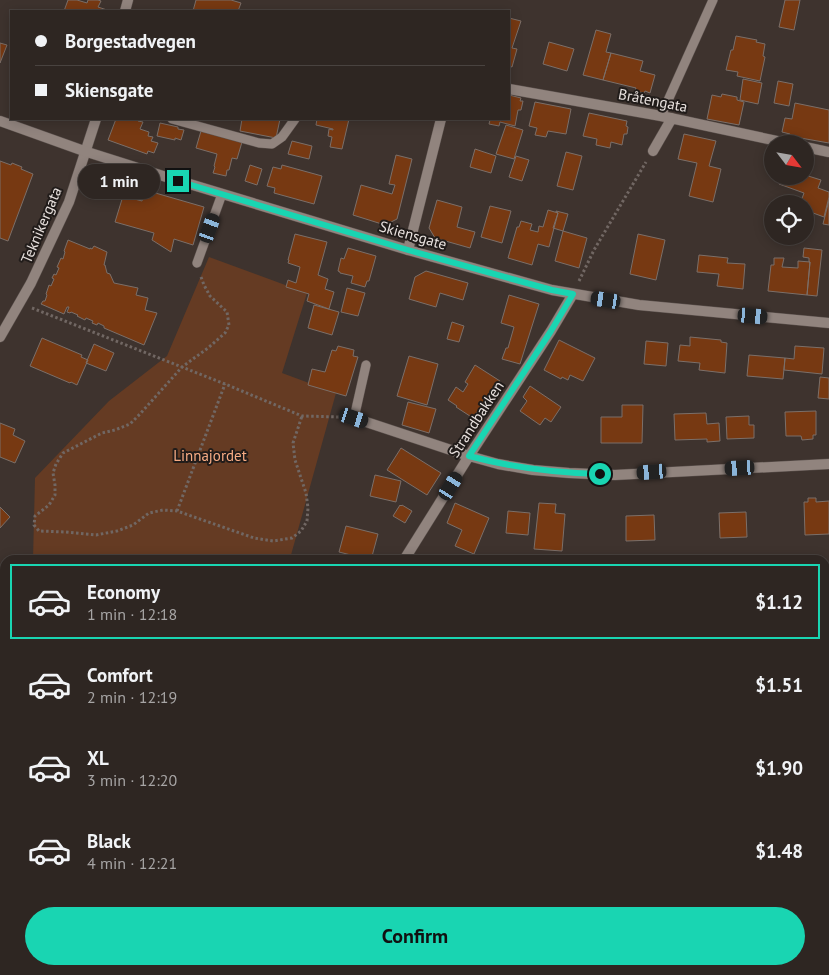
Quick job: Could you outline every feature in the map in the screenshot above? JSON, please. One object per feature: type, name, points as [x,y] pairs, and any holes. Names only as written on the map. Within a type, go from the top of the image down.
[{"type":"street","name":"Bråtengata","points":[[510,88],[672,118],[764,138]]},
{"type":"street","points":[[653,151],[672,118]]},
{"type":"street","name":"Teknikergata","points":[[0,337],[32,283],[69,202],[96,120]]},
{"type":"street","points":[[408,250],[441,120]]},
{"type":"street","name":"Skiensgate","points":[[0,121],[84,151],[222,194],[408,250],[552,290],[639,305],[829,323]]},
{"type":"street","points":[[814,149],[829,152]]},
{"type":"street","name":"Strandbakken","points":[[407,555],[573,294]]},
{"type":"street","points":[[354,418],[469,456],[498,464],[533,470],[615,475],[829,464]]},
{"type":"lane","points":[[661,116],[713,0]]},
{"type":"lane","points":[[176,120],[259,143],[272,144],[282,137],[294,120]]},
{"type":"lane","points":[[197,263],[222,194]]},
{"type":"lane","points":[[354,418],[366,364]]},
{"type":"path","points":[[573,294],[594,250],[653,151]]},
{"type":"path","points":[[197,263],[210,296],[227,312],[229,325],[225,333],[182,367],[130,424],[102,433],[63,453],[53,473],[55,496],[49,505],[35,516],[34,525],[39,532],[96,535],[117,531],[133,525],[149,513],[163,510],[177,512],[254,538],[273,541],[292,538],[307,521],[306,493],[295,460],[293,443],[302,416]]},
{"type":"path","points":[[20,303],[302,416],[354,418]]},
{"type":"path","points":[[177,512],[225,384]]},
{"type":"green space","name":"Linnajordet","points":[[209,257],[307,293],[282,373],[336,393],[291,555],[33,555],[35,478],[109,401],[167,356]]},
{"type":"building","points":[[68,0],[87,3],[88,0],[98,0],[101,1],[98,7],[107,10],[64,10]]},
{"type":"building","points":[[196,0],[231,0],[241,3],[238,10],[193,10]]},
{"type":"building","points":[[785,0],[800,0],[794,30],[779,27]]},
{"type":"building","points":[[510,18],[521,21],[512,48],[517,49],[512,67],[510,66]]},
{"type":"building","points":[[596,30],[611,34],[606,52],[611,53],[603,80],[583,75]]},
{"type":"building","points":[[736,36],[757,40],[756,42],[765,44],[763,56],[765,57],[760,81],[737,76],[738,72],[726,70]]},
{"type":"building","points":[[549,42],[574,49],[567,71],[543,64]]},
{"type":"building","points":[[0,43],[7,45],[0,63]]},
{"type":"building","points":[[611,53],[643,61],[640,71],[655,75],[650,93],[635,91],[636,88],[603,80]]},
{"type":"building","points":[[743,79],[762,83],[758,104],[740,100]]},
{"type":"building","points":[[778,81],[793,84],[789,106],[774,103]]},
{"type":"building","points":[[722,94],[737,97],[737,100],[744,102],[739,125],[707,119],[712,95],[721,97]]},
{"type":"building","points":[[510,95],[521,98],[520,101],[523,101],[521,110],[518,110],[515,126],[500,122],[499,126],[489,124],[490,120],[510,120]]},
{"type":"building","points":[[535,102],[571,109],[566,134],[548,131],[546,137],[535,135],[537,128],[529,126]]},
{"type":"building","points":[[795,103],[829,110],[829,143],[814,140],[814,135],[790,135],[782,132],[785,118],[792,119]]},
{"type":"building","points":[[589,113],[627,121],[627,134],[624,134],[622,145],[611,142],[610,148],[596,145],[597,139],[583,136]]},
{"type":"building","points":[[116,120],[138,120],[143,122],[140,129],[149,132],[148,136],[153,137],[151,141],[158,143],[154,153],[148,151],[147,154],[108,140]]},
{"type":"building","points":[[242,120],[280,120],[276,138],[240,131]]},
{"type":"building","points":[[317,120],[349,120],[342,149],[330,147],[332,137],[328,136],[329,129],[333,129],[316,125]]},
{"type":"building","points":[[160,123],[184,130],[181,140],[157,136]]},
{"type":"building","points":[[506,125],[523,130],[514,159],[496,154]]},
{"type":"building","points":[[201,131],[242,142],[237,159],[232,158],[226,176],[213,173],[217,154],[196,148]]},
{"type":"building","points":[[684,134],[716,141],[709,166],[721,169],[713,202],[689,196],[697,163],[678,159]]},
{"type":"building","points":[[292,141],[312,146],[309,159],[288,154]]},
{"type":"building","points":[[475,149],[496,156],[491,173],[470,167]]},
{"type":"building","points":[[566,152],[582,156],[573,190],[557,186]]},
{"type":"building","points":[[396,155],[412,159],[397,219],[385,225],[353,215],[361,185],[392,194],[395,185],[389,184]]},
{"type":"building","points":[[516,156],[529,160],[522,181],[509,177]]},
{"type":"building","points":[[0,161],[11,165],[12,163],[33,174],[8,241],[0,238]]},
{"type":"building","points":[[250,165],[262,169],[257,185],[245,181]]},
{"type":"building","points":[[282,165],[322,176],[314,204],[274,193],[275,188],[267,186],[273,167],[281,169]]},
{"type":"building","points":[[814,178],[821,180],[818,188],[829,192],[824,217],[814,213],[814,195],[803,195],[804,193],[782,185],[814,185]]},
{"type":"building","points":[[145,190],[204,207],[193,245],[174,239],[171,252],[152,240],[154,233],[115,222],[123,196],[142,201]]},
{"type":"building","points":[[437,200],[462,207],[457,227],[475,232],[470,248],[435,238],[429,228]]},
{"type":"building","points":[[829,200],[829,225],[823,224]]},
{"type":"building","points":[[490,206],[511,211],[502,243],[481,237]]},
{"type":"building","points":[[548,210],[558,213],[549,247],[538,244],[532,265],[508,258],[517,227],[519,227],[521,221],[532,224],[530,230],[538,232],[539,226],[543,227]]},
{"type":"building","points":[[556,211],[568,214],[563,231],[553,228],[558,213]]},
{"type":"building","points":[[563,231],[587,238],[579,268],[555,261]]},
{"type":"building","points":[[295,234],[327,242],[318,275],[328,279],[325,289],[334,292],[329,309],[307,301],[309,294],[286,287],[288,280],[296,283],[300,267],[288,263]]},
{"type":"building","points":[[638,234],[665,240],[656,280],[630,274]]},
{"type":"building","points":[[68,240],[90,249],[94,246],[107,252],[104,265],[114,283],[138,288],[136,295],[148,298],[145,310],[157,313],[144,345],[104,328],[104,326],[98,323],[97,325],[92,323],[93,321],[86,318],[85,320],[78,315],[67,312],[69,307],[67,307],[64,314],[41,304],[45,301],[49,285],[51,286],[54,279],[52,278],[54,274],[56,275],[61,258],[63,259]]},
{"type":"building","points":[[348,248],[376,256],[369,281],[367,281],[365,287],[351,283],[353,276],[338,271],[341,258],[344,259]]},
{"type":"building","points":[[804,248],[822,250],[817,296],[807,295],[810,262],[809,258],[803,257]]},
{"type":"building","points":[[699,255],[728,258],[727,263],[745,264],[743,289],[717,286],[719,274],[697,272]]},
{"type":"building","points":[[774,258],[784,258],[782,267],[798,268],[798,261],[810,262],[807,295],[768,291],[771,265],[774,265]]},
{"type":"building","points":[[426,271],[468,283],[463,300],[440,293],[436,307],[409,299],[415,277]]},
{"type":"building","points":[[347,288],[365,293],[358,316],[341,312]]},
{"type":"building","points":[[509,295],[539,304],[520,364],[502,359],[506,348],[508,348],[514,327],[501,323]]},
{"type":"building","points":[[314,305],[339,312],[332,335],[308,328]]},
{"type":"building","points":[[452,322],[464,326],[459,342],[447,339]]},
{"type":"building","points":[[690,337],[721,340],[721,342],[727,343],[725,373],[699,370],[700,363],[678,361],[680,345],[690,346]]},
{"type":"building","points":[[42,338],[82,355],[81,357],[88,360],[77,385],[30,366]]},
{"type":"building","points":[[559,340],[595,358],[583,381],[570,375],[568,380],[562,377],[561,379],[544,370]]},
{"type":"building","points":[[646,341],[668,343],[666,366],[644,364]]},
{"type":"building","points":[[94,344],[114,353],[106,371],[86,363]]},
{"type":"building","points":[[338,346],[354,350],[353,356],[358,357],[346,396],[308,385],[312,369],[325,372],[332,350],[336,351]]},
{"type":"building","points":[[795,346],[824,348],[822,374],[784,370],[785,358],[794,359]]},
{"type":"building","points":[[749,355],[785,358],[783,379],[747,376]]},
{"type":"building","points":[[409,356],[438,364],[427,405],[397,396]]},
{"type":"building","points":[[475,365],[500,381],[486,403],[484,402],[473,418],[448,400],[456,387],[463,392],[468,384],[465,382]]},
{"type":"building","points":[[820,377],[829,378],[829,399],[818,398]]},
{"type":"building","points":[[530,386],[561,407],[551,422],[545,418],[540,425],[520,411],[527,401],[523,397]]},
{"type":"building","points":[[408,402],[436,409],[429,433],[402,425]]},
{"type":"building","points":[[622,405],[643,405],[642,443],[601,443],[601,417],[622,417]]},
{"type":"building","points":[[816,411],[816,435],[813,435],[813,439],[802,440],[801,436],[786,436],[785,412]]},
{"type":"building","points":[[706,413],[707,424],[719,423],[720,441],[707,442],[707,439],[675,440],[674,414]]},
{"type":"building","points":[[749,416],[749,425],[754,425],[754,438],[727,439],[726,417]]},
{"type":"building","points":[[0,423],[15,429],[13,435],[25,441],[15,463],[0,457]]},
{"type":"building","points":[[401,448],[441,473],[427,495],[387,470]]},
{"type":"building","points":[[375,475],[401,481],[396,502],[370,496]]},
{"type":"building","points":[[808,498],[816,498],[816,502],[829,501],[829,534],[805,535],[804,502],[808,502]]},
{"type":"building","points":[[455,503],[489,518],[474,554],[455,546],[462,530],[447,523]]},
{"type":"building","points":[[539,503],[556,504],[555,513],[565,514],[562,551],[534,549]]},
{"type":"building","points":[[400,505],[412,511],[405,523],[393,516]]},
{"type":"building","points":[[0,507],[10,517],[0,528]]},
{"type":"building","points":[[508,511],[530,513],[528,535],[506,533]]},
{"type":"building","points":[[746,512],[747,537],[720,538],[719,513]]},
{"type":"building","points":[[654,515],[655,540],[626,541],[626,516]]},
{"type":"building","points":[[346,526],[378,534],[372,555],[351,555],[339,552]]},
{"type":"route","points":[[178,181],[408,250],[552,290],[573,294],[469,456],[498,464],[533,470],[600,474]]}]
